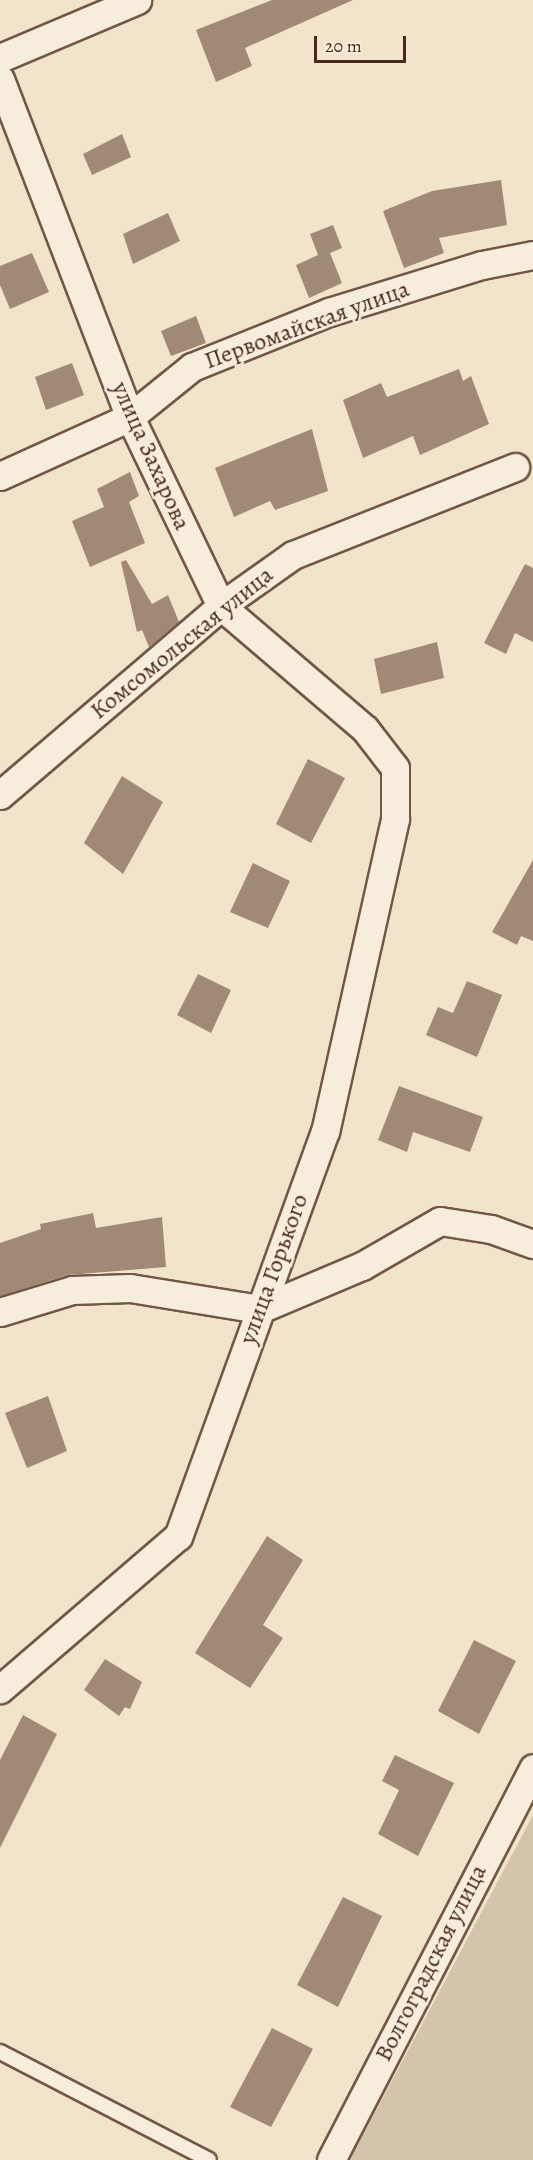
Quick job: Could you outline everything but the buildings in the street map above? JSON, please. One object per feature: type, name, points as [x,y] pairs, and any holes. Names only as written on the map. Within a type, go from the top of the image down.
[{"type":"street","points":[[0,58],[137,0]]},
{"type":"street","name":"улица Захарова","points":[[0,80],[130,417],[220,606],[365,729],[395,768]]},
{"type":"street","name":"Первомайская улица","points":[[0,477],[130,417],[192,367],[319,316],[482,265],[533,255]]},
{"type":"street","name":"Комсомольская улица","points":[[0,795],[220,606],[293,555],[515,467]]},
{"type":"street","name":"улица Горького","points":[[0,1689],[178,1536],[324,1131],[395,819],[395,768]]},
{"type":"street","points":[[0,1312],[72,1290],[130,1288],[260,1309],[362,1266],[440,1221],[491,1229],[533,1244]]},
{"type":"street","name":"Волгоградская улица","points":[[331,2160],[533,1768]]},
{"type":"lane","points":[[0,2052],[209,2160]]},
{"type":"shaded area","points":[[533,1815],[533,2160],[350,2160]]}]
